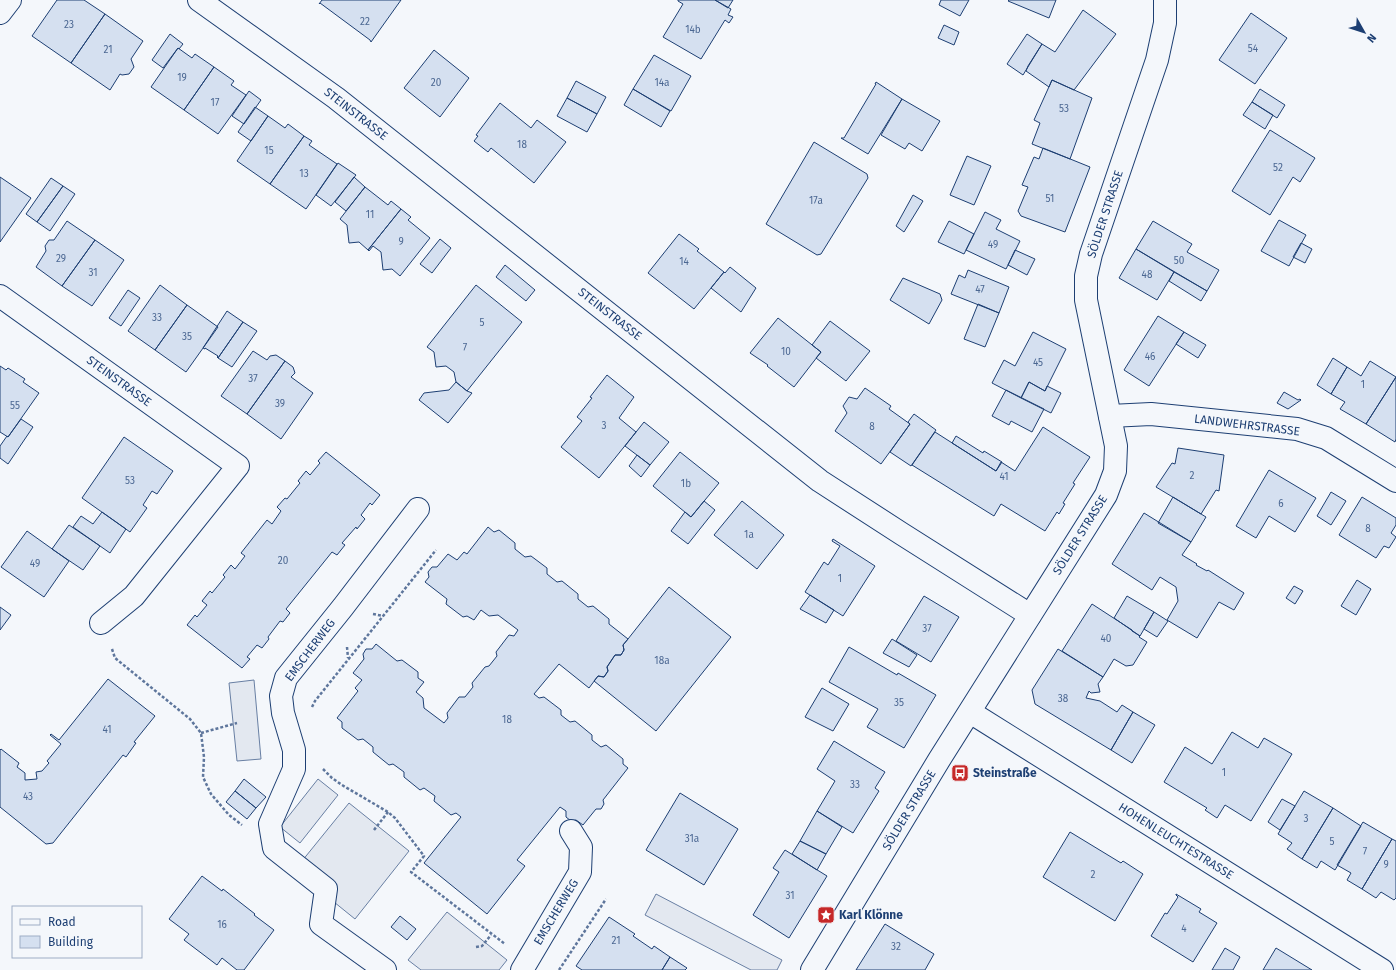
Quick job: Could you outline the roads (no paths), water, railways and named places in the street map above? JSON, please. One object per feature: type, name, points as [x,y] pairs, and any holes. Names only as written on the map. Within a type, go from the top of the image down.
[{"type":"street","points":[[0,14],[10,0]]},
{"type":"street","name":"STEINSTRASSE","points":[[199,0],[336,98],[820,481],[909,539],[1030,614]]},
{"type":"street","name":"SÖLDER STRASSE","points":[[812,970],[1030,614],[1106,495],[1115,471],[1116,446],[1086,300],[1086,276],[1090,254],[1157,60],[1165,23],[1166,0]]},
{"type":"street","name":"STEINSTRASSE","points":[[0,296],[238,466],[134,596],[101,623]]},
{"type":"street","name":"LANDWEHRSTRASSE","points":[[1110,416],[1151,414],[1297,430],[1326,438],[1396,481]]},
{"type":"street","name":"EMSCHERWEG","points":[[385,970],[321,924],[326,889],[274,848],[270,824],[294,769],[294,750],[283,713],[281,696],[286,678],[343,607],[418,509]]},
{"type":"street","name":"HOHENLEUCHTESTRASSE","points":[[970,712],[1382,970]]},
{"type":"street","name":"EMSCHERWEG","points":[[527,962],[580,872],[581,847],[571,831]]},
{"type":"place","name":"Steinstraße","points":[[960,773]]},
{"type":"place","name":"Karl Klönne","points":[[826,915]]}]
